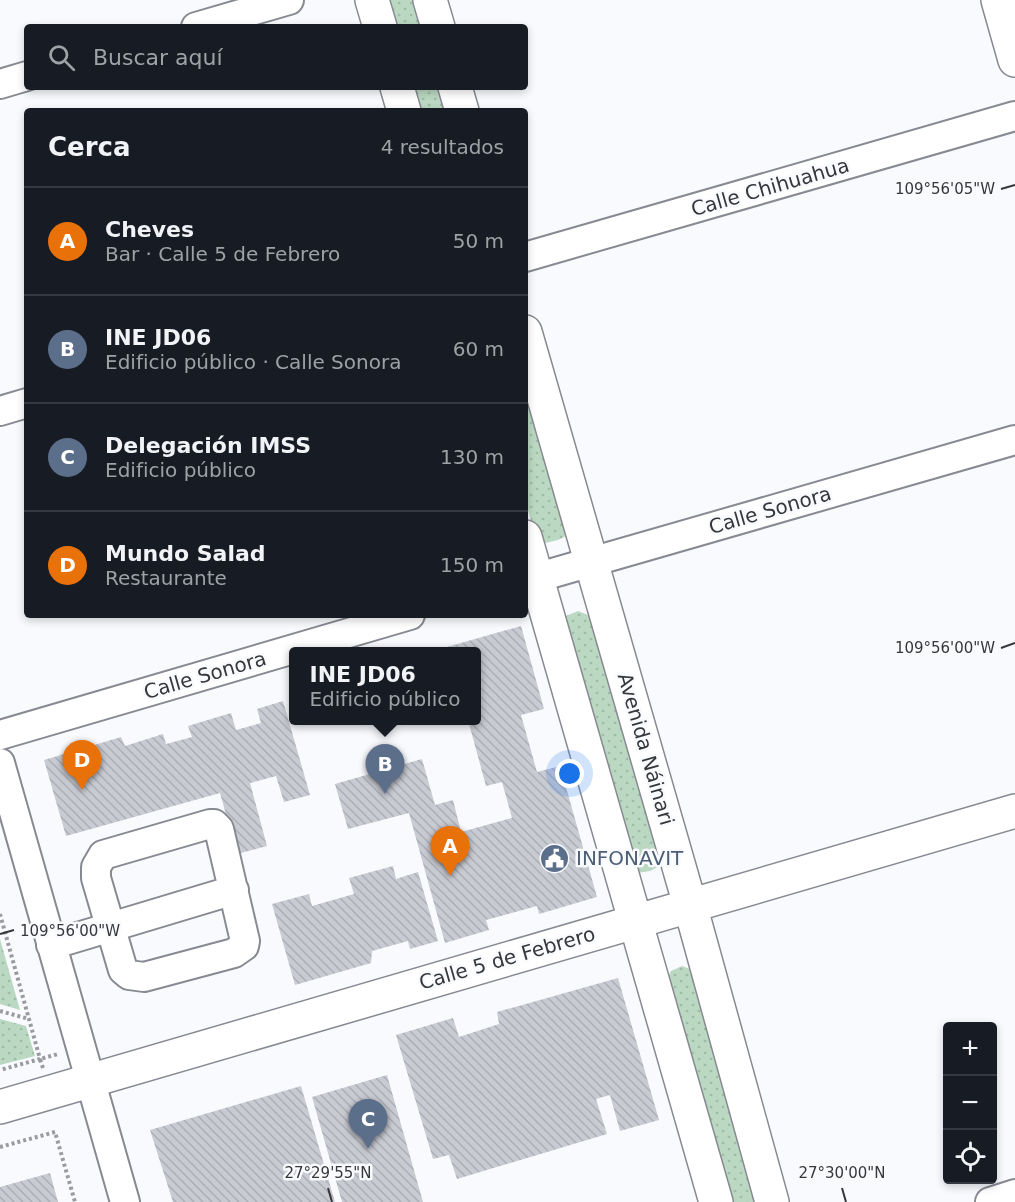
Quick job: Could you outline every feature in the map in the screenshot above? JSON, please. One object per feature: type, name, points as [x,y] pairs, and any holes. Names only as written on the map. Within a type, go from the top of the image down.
[{"type":"main road","points":[[372,0],[379,24]]},
{"type":"main road","points":[[430,0],[437,24]]},
{"type":"main road","points":[[998,0],[1015,60]]},
{"type":"main road","points":[[398,90],[403,108]]},
{"type":"main road","points":[[456,90],[461,108]]},
{"type":"main road","name":"Avenida Náinari","points":[[528,342],[690,904],[772,1202]]},
{"type":"main road","points":[[528,558],[531,579],[716,1202]]},
{"type":"main road","name":"Calle 5 de Febrero","points":[[0,1107],[1015,811]]},
{"type":"street","points":[[206,24],[289,0]]},
{"type":"street","points":[[0,84],[24,77]]},
{"type":"street","name":"Calle Chihuahua","points":[[528,256],[1015,116]]},
{"type":"street","points":[[0,411],[24,404]]},
{"type":"street","name":"Calle Sonora","points":[[531,579],[1015,440]]},
{"type":"street","name":"Calle Sonora","points":[[301,647],[400,618]]},
{"type":"street","name":"Calle Sonora","points":[[0,735],[289,650]]},
{"type":"street","points":[[0,763],[125,1202]]},
{"type":"street","points":[[214,824],[219,829],[245,940],[244,946],[234,954],[144,977],[135,977],[123,970],[110,927],[96,878],[96,867],[103,855],[214,824]]},
{"type":"street","points":[[51,945],[234,890]]},
{"type":"street","points":[[990,1202],[1015,1194]]},
{"type":"path","points":[[0,914],[40,1059],[0,1070]]},
{"type":"path","points":[[0,1011],[29,1019]]},
{"type":"path","points":[[0,1148],[55,1132],[75,1202]]},
{"type":"green space","points":[[387,0],[420,0],[428,24],[391,24]]},
{"type":"green space","points":[[409,90],[447,90],[452,108],[413,108]]},
{"type":"green space","points":[[528,373],[568,535],[545,543],[533,528],[528,510]]},
{"type":"green space","points":[[578,611],[593,617],[664,856],[660,866],[650,871],[637,873],[561,626],[566,616]]},
{"type":"green space","points":[[0,939],[20,1010],[0,1004]]},
{"type":"green space","points":[[682,966],[698,972],[766,1202],[727,1202],[666,982],[671,971]]},
{"type":"green space","points":[[0,1019],[26,1026],[35,1056],[0,1065]]},
{"type":"building","points":[[521,626],[544,709],[521,715],[537,772],[560,766],[597,897],[539,914],[537,906],[486,920],[489,930],[445,943],[409,813],[348,829],[335,784],[422,759],[435,805],[453,800],[461,832],[512,818],[502,782],[486,786],[469,725],[481,725],[481,647],[447,647]]},
{"type":"building","points":[[283,701],[310,795],[284,802],[276,776],[250,783],[267,846],[237,854],[220,793],[66,836],[44,760],[121,737],[125,746],[163,734],[166,744],[192,737],[188,726],[231,713],[236,730],[261,723],[257,709]]},
{"type":"building","points":[[393,866],[396,879],[418,872],[438,941],[410,949],[408,941],[372,951],[371,963],[295,985],[272,904],[309,894],[312,906],[354,894],[349,878]]},
{"type":"building","points":[[618,978],[659,1120],[620,1131],[610,1095],[596,1099],[607,1134],[457,1179],[449,1155],[433,1159],[396,1035],[453,1018],[459,1037],[499,1024],[497,1012]]},
{"type":"building","points":[[387,1075],[423,1202],[342,1202],[312,1097]]},
{"type":"building","points":[[301,1086],[335,1202],[173,1202],[150,1130]]},
{"type":"building","points":[[50,1173],[58,1202],[0,1202],[0,1187]]},
{"type":"place","name":"Mundo Salad","points":[[82,790]]},
{"type":"place","name":"INE JD06","points":[[385,794]]},
{"type":"place","name":"INFONAVIT","points":[[555,858]]},
{"type":"place","name":"Cheves","points":[[450,876]]},
{"type":"place","name":"Delegación IMSS","points":[[368,1149]]}]
